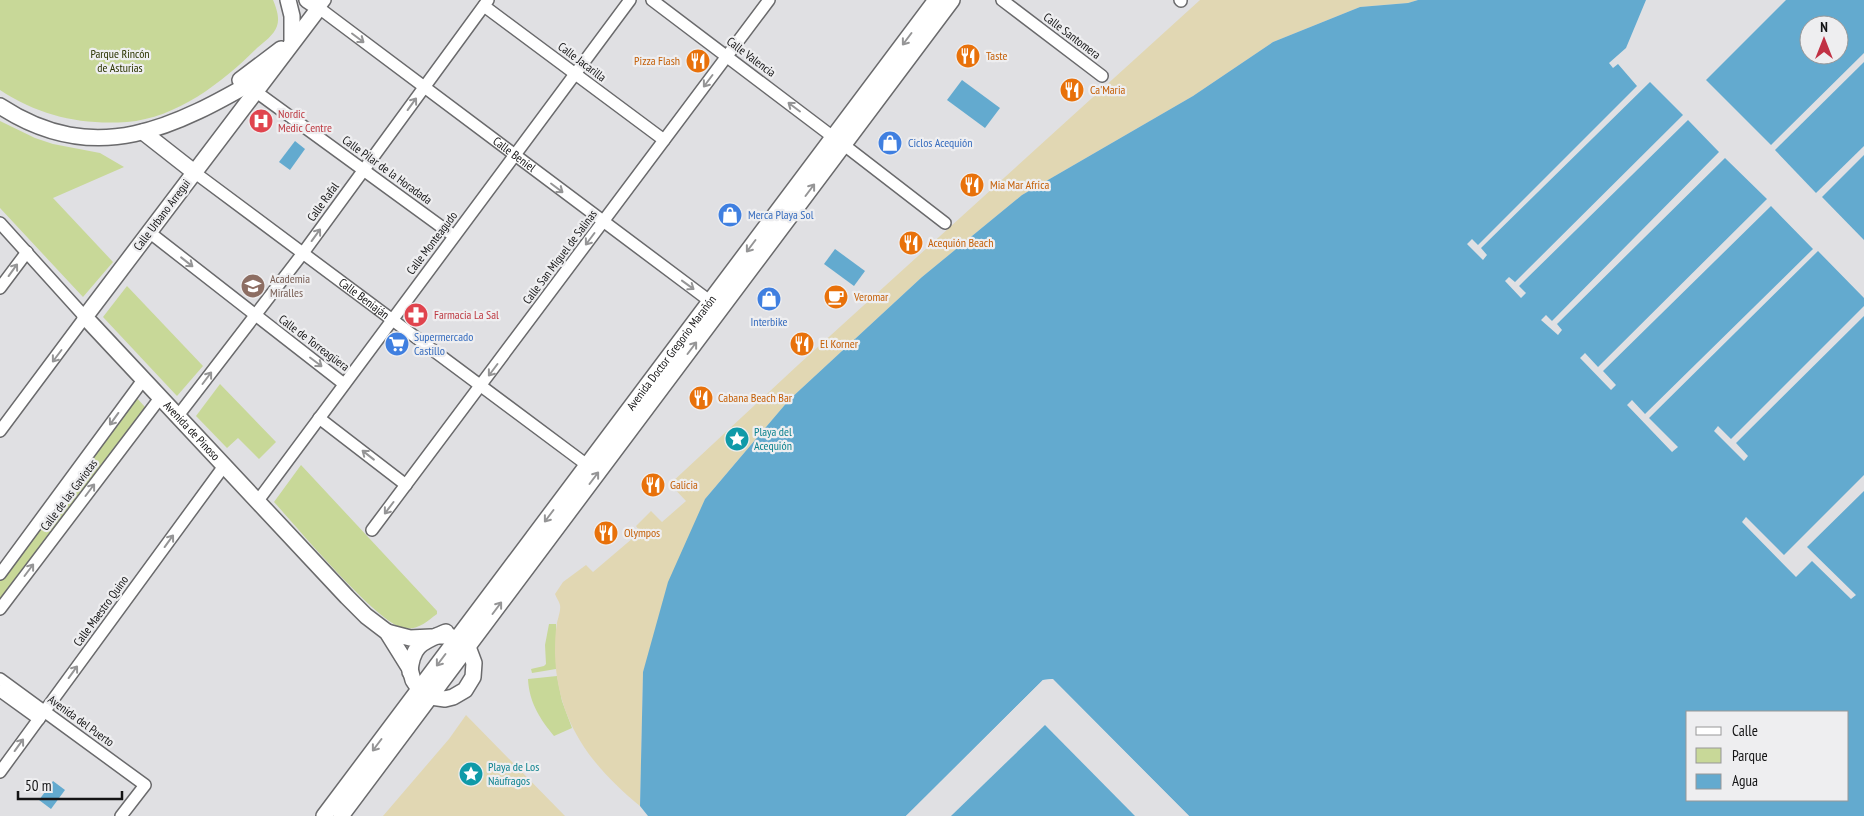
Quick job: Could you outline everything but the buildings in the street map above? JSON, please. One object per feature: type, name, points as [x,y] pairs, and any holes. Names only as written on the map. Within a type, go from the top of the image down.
[{"type":"street","points":[[216,101],[270,56],[292,42],[292,16],[288,0]]},
{"type":"street","name":"Calle Monteagudo","points":[[257,502],[630,0]]},
{"type":"street","name":"Calle Valencia","points":[[652,0],[945,222]]},
{"type":"street","name":"Calle San Miguel de Salinas","points":[[372,530],[768,0]]},
{"type":"street","name":"Avenida Doctor Gregorio Marañón","points":[[412,710],[432,695],[462,643],[838,141],[936,0]]},
{"type":"street","name":"Avenida Doctor Gregorio Marañón","points":[[838,141],[952,0]]},
{"type":"street","name":"Calle Santomera","points":[[1002,0],[1102,76]]},
{"type":"street","name":"Calle Urbano Arregui","points":[[0,431],[292,42],[317,3]]},
{"type":"street","name":"Calle Beniel","points":[[317,3],[514,156],[715,305]]},
{"type":"street","name":"Calle Jacarilla","points":[[486,3],[575,74],[664,140]]},
{"type":"street","name":"Calle Rafal","points":[[177,417],[303,253],[486,3]]},
{"type":"street","points":[[0,106],[31,124],[70,135],[105,138],[143,132],[173,123],[269,73]]},
{"type":"street","name":"Calle Pilar de la Horadada","points":[[255,91],[454,236]]},
{"type":"street","name":"Calle Beniaján","points":[[143,132],[587,464]]},
{"type":"street","name":"Avenida de Pinoso","points":[[0,223],[257,502],[347,597],[366,616],[387,632],[410,669],[413,680],[432,695]]},
{"type":"street","name":"Calle de Torreagüera","points":[[149,232],[344,384]]},
{"type":"street","points":[[0,288],[26,252]]},
{"type":"street","name":"Avenida Doctor Gregorio Marañón","points":[[462,643],[469,622],[587,464],[715,305]]},
{"type":"street","name":"Calle de las Gaviotas","points":[[0,574],[143,380]]},
{"type":"street","name":"Calle de las Gaviotas","points":[[0,609],[160,398]]},
{"type":"street","points":[[319,418],[406,485]]},
{"type":"street","name":"Calle Maestro Quino","points":[[0,772],[224,466]]},
{"type":"street","points":[[341,816],[412,710],[410,669],[413,653],[418,646],[434,636],[469,622]]},
{"type":"street","name":"Avenida de Pinoso","points":[[387,632],[410,638],[444,635],[462,643]]},
{"type":"street","points":[[324,816],[412,710],[432,695],[453,697],[465,690],[473,678],[474,663],[462,643]]},
{"type":"street","name":"Avenida del Puerto","points":[[0,679],[41,715]]},
{"type":"street","name":"Avenida del Puerto","points":[[0,691],[41,715],[145,785],[121,816]]},
{"type":"green space","name":"Parque Rincón de Asturias","points":[[0,0],[273,0],[278,23],[271,35],[229,73],[181,106],[164,114],[146,119],[110,123],[93,122],[61,117],[45,112],[0,90]]},
{"type":"green space","points":[[0,121],[35,138],[53,144],[100,153],[124,167],[53,198],[113,262],[83,297],[0,208]]},
{"type":"green space","points":[[127,286],[203,366],[177,396],[103,317]]},
{"type":"green space","points":[[220,384],[276,442],[259,459],[238,438],[227,448],[196,416]]},
{"type":"green space","points":[[135,396],[145,407],[0,604],[0,580]]},
{"type":"green space","points":[[301,465],[437,611],[437,614],[421,625],[408,629],[391,622],[356,592],[317,551],[274,502]]},
{"type":"green space","points":[[549,624],[556,624],[556,669],[532,673],[531,669],[546,664],[545,645]]},
{"type":"green space","points":[[557,676],[562,701],[572,728],[554,736],[536,710],[528,679]]},
{"type":"sand","name":"Playa del Acequión","points":[[1200,0],[1418,0],[1408,3],[1360,7],[1273,42],[1193,96],[1022,195],[922,277],[789,400],[705,499],[643,672],[640,806],[592,758],[570,721],[562,700],[557,678],[555,654],[560,604],[555,594],[563,582],[586,565],[593,572],[640,532],[636,526],[651,511],[662,522],[686,501],[670,484],[798,365]]},
{"type":"sand","name":"Playa de Los Náufragos","points":[[466,715],[565,816],[383,816],[449,739]]},
{"type":"water","points":[[1418,0],[1646,0],[1626,48],[1609,63],[1613,68],[1618,64],[1637,86],[1478,245],[1472,239],[1467,244],[1483,260],[1487,255],[1481,248],[1650,82],[1683,115],[1515,282],[1509,277],[1505,281],[1521,298],[1526,293],[1519,286],[1688,120],[1719,152],[1552,321],[1546,315],[1541,320],[1558,335],[1562,330],[1557,324],[1725,158],[1767,199],[1598,367],[1585,353],[1580,358],[1611,390],[1616,385],[1603,371],[1771,206],[1813,249],[1645,414],[1632,400],[1627,405],[1672,452],[1678,447],[1649,418],[1818,251],[1864,298],[1864,306],[1731,439],[1718,426],[1714,431],[1744,461],[1748,456],[1736,443],[1864,316],[1864,475],[1784,555],[1746,517],[1742,522],[1796,577],[1812,561],[1851,599],[1856,595],[1807,547],[1864,491],[1864,816],[1189,816],[1052,679],[1043,680],[906,816],[648,816],[640,806],[643,672],[668,582],[705,499],[789,400],[922,277],[1022,195],[1193,96],[1273,42],[1360,7],[1408,3]]},
{"type":"water","points":[[1786,0],[1864,0],[1864,53],[1771,145],[1706,80]]},
{"type":"water","points":[[1864,62],[1864,146],[1816,193],[1775,150]]},
{"type":"water","points":[[962,80],[1000,108],[985,128],[947,100]]},
{"type":"water","points":[[295,141],[305,149],[290,170],[279,162]]},
{"type":"water","points":[[1864,155],[1864,240],[1822,197]]},
{"type":"water","points":[[835,249],[865,271],[854,286],[824,264]]},
{"type":"water","points":[[1045,725],[1135,816],[951,816]]},
{"type":"water","points":[[53,781],[65,790],[51,809],[39,800]]},
{"type":"pier","points":[[1053,679],[1189,816],[1185,816],[1052,682],[1044,682],[909,816],[906,816],[1043,680]]},
{"type":"place","name":"Taste","points":[[968,56]]},
{"type":"place","name":"Pizza Flash","points":[[698,61]]},
{"type":"place","name":"Ca'Maria","points":[[1072,90]]},
{"type":"place","name":"Nordic Medic Centre","points":[[261,121]]},
{"type":"place","name":"Ciclos Acequión","points":[[890,143]]},
{"type":"place","name":"Mia Mar Africa","points":[[972,185]]},
{"type":"place","name":"Merca Playa Sol","points":[[730,215]]},
{"type":"place","name":"Acequión Beach","points":[[911,243]]},
{"type":"place","name":"Academia Miralles","points":[[253,286]]},
{"type":"place","name":"Veromar","points":[[836,297]]},
{"type":"place","name":"Interbike","points":[[769,299]]},
{"type":"place","name":"Farmacia La Sal","points":[[416,315]]},
{"type":"place","name":"Supermercado Castillo","points":[[397,344]]},
{"type":"place","name":"El Korner","points":[[802,344]]},
{"type":"place","name":"Cabana Beach Bar","points":[[701,398]]},
{"type":"place","name":"Playa del Acequión","points":[[737,439]]},
{"type":"place","name":"Galicia","points":[[653,485]]},
{"type":"place","name":"Olympos","points":[[606,533]]},
{"type":"place","name":"Playa de Los Náufragos","points":[[471,774]]}]
